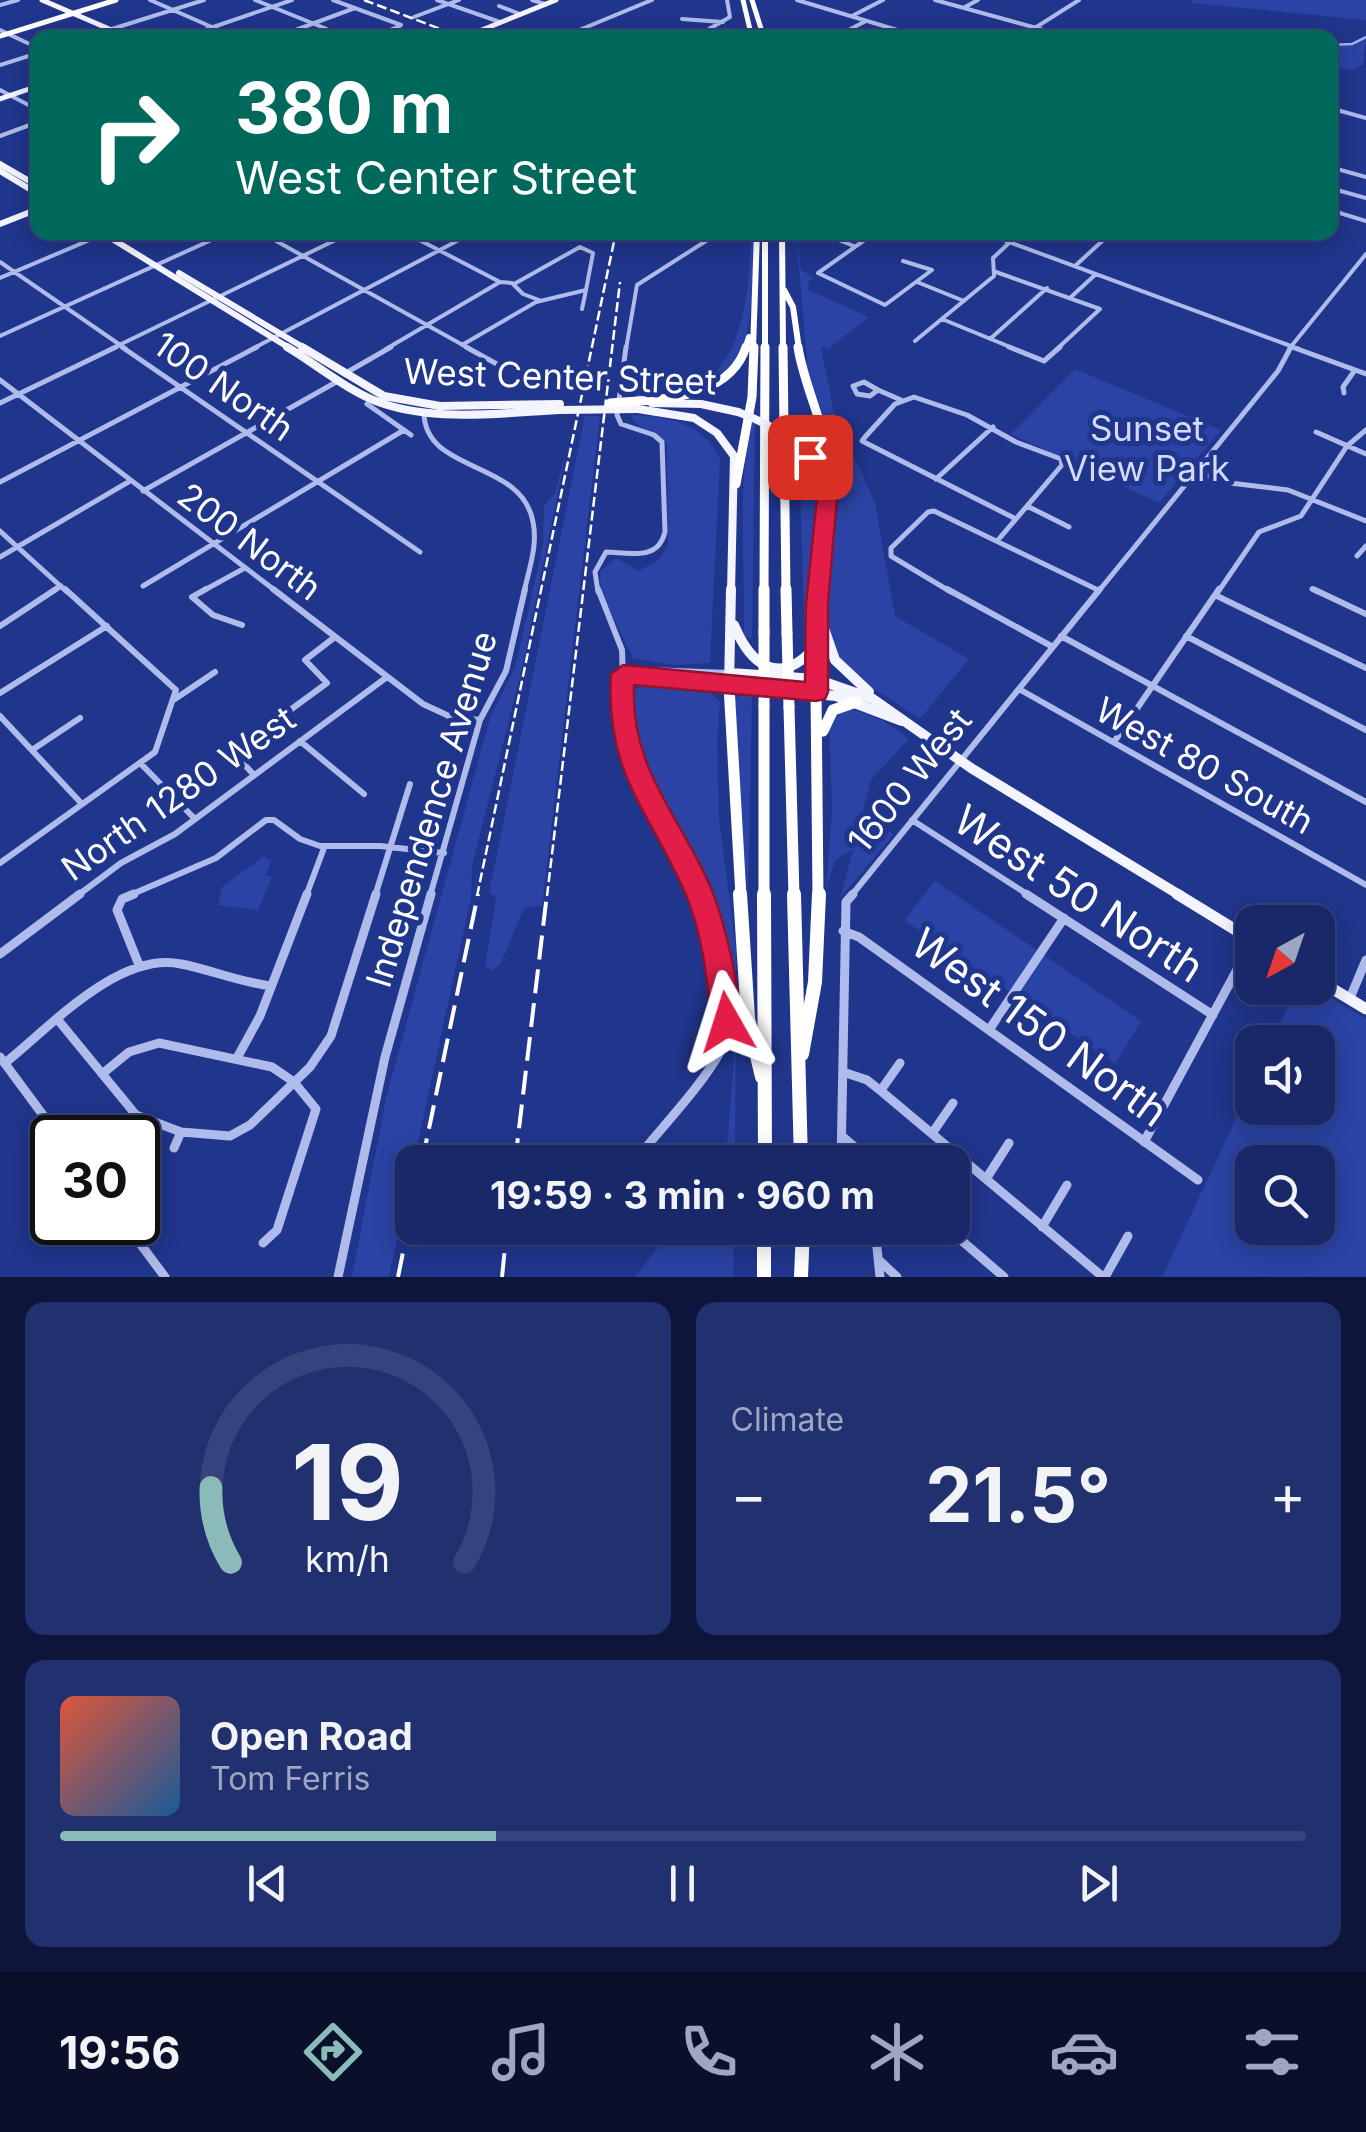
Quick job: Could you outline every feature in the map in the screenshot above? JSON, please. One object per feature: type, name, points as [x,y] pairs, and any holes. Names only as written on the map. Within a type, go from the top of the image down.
[{"type":"highway","points":[[71,12],[105,0]]},
{"type":"highway","points":[[2,33],[116,0]]},
{"type":"highway","points":[[743,0],[750,30]]},
{"type":"highway","points":[[752,0],[761,30]]},
{"type":"highway","points":[[736,484],[751,406],[753,316],[760,240]]},
{"type":"highway","points":[[761,240],[765,1145]]},
{"type":"highway","points":[[782,240],[787,633],[801,1145]]},
{"type":"highway","points":[[783,289],[793,308],[804,386],[832,462],[832,489],[827,503]]},
{"type":"highway","points":[[614,406],[684,396],[725,376],[744,355],[753,316]]},
{"type":"highway","points":[[730,680],[731,793],[745,1007],[749,1044],[765,1085]]},
{"type":"highway","points":[[799,1065],[810,1026],[816,975],[816,686]]},
{"type":"highway","points":[[819,741],[830,710],[856,702]]},
{"type":"highway","points":[[764,1245],[764,1277]]},
{"type":"highway","points":[[801,1277],[802,1245]]},
{"type":"main road","points":[[42,0],[110,30]]},
{"type":"main road","points":[[482,30],[556,0]]},
{"type":"main road","points":[[0,99],[30,89]]},
{"type":"main road","points":[[4,171],[30,182]]},
{"type":"main road","points":[[4,171],[30,189]]},
{"type":"main road","points":[[0,224],[30,212]]},
{"type":"main road","name":"West Center Street","points":[[118,240],[377,402],[424,412],[701,404],[738,412],[774,427],[798,444],[815,464],[825,487],[816,686]]},
{"type":"main road","name":"West Center Street","points":[[341,378],[421,405],[614,406]]},
{"type":"main road","points":[[374,392],[380,398],[424,412]]},
{"type":"main road","name":"West Center Street","points":[[638,405],[676,412],[714,430],[734,456],[730,680]]},
{"type":"main road","points":[[817,604],[824,637],[835,660],[904,722],[1235,930]]},
{"type":"main road","points":[[732,623],[745,651],[767,666],[797,663],[816,645]]},
{"type":"main road","points":[[730,680],[860,693],[886,706]]},
{"type":"main road","points":[[816,686],[904,722]]},
{"type":"main road","points":[[1335,990],[1366,1009]]},
{"type":"street","points":[[0,5],[18,0]]},
{"type":"street","points":[[150,0],[219,30]]},
{"type":"street","points":[[110,30],[204,0]]},
{"type":"street","points":[[255,0],[329,30]]},
{"type":"street","points":[[204,30],[292,0]]},
{"type":"street","points":[[333,0],[401,25],[389,30]]},
{"type":"street","points":[[437,0],[500,22]]},
{"type":"street","points":[[414,17],[459,0]]},
{"type":"street","points":[[532,0],[545,4]]},
{"type":"street","points":[[579,30],[652,0]]},
{"type":"street","points":[[714,30],[730,17],[726,0]]},
{"type":"street","points":[[797,0],[898,30]]},
{"type":"street","points":[[851,16],[883,0]]},
{"type":"street","points":[[935,0],[1046,30]]},
{"type":"street","points":[[964,8],[978,0]]},
{"type":"street","points":[[1031,30],[1080,0]]},
{"type":"street","points":[[498,6],[520,14]]},
{"type":"street","points":[[297,30],[356,8]]},
{"type":"street","points":[[682,19],[723,22]]},
{"type":"street","points":[[848,30],[866,20]]},
{"type":"street","points":[[2,33],[30,47]]},
{"type":"street","points":[[0,66],[30,54]]},
{"type":"street","points":[[0,90],[30,106]]},
{"type":"street","points":[[1338,110],[1366,118]]},
{"type":"street","points":[[0,136],[30,125]]},
{"type":"street","points":[[1338,168],[1366,177]]},
{"type":"street","points":[[1338,190],[1366,198]]},
{"type":"street","points":[[1338,212],[1366,221]]},
{"type":"street","points":[[0,278],[90,240]]},
{"type":"street","points":[[0,336],[212,240]]},
{"type":"street","points":[[274,240],[504,368]]},
{"type":"street","points":[[0,403],[336,240]]},
{"type":"street","points":[[420,240],[500,282],[514,284],[580,248],[593,253],[582,309]]},
{"type":"street","points":[[0,482],[459,240]]},
{"type":"street","points":[[648,1145],[713,1063],[725,1040],[727,1022],[719,953],[699,893],[644,790],[627,749],[621,710],[623,672],[619,636],[598,592],[596,574],[606,552],[646,555],[662,545],[662,442],[654,434],[621,424],[614,406],[638,285],[708,240]]},
{"type":"street","points":[[838,240],[855,247]]},
{"type":"street","points":[[865,240],[818,273],[885,305],[932,270],[904,261]]},
{"type":"street","points":[[1004,240],[1366,374]]},
{"type":"street","points":[[1074,266],[1103,240]]},
{"type":"street","points":[[996,272],[993,258],[1009,242]]},
{"type":"street","name":"1600 West","points":[[842,1145],[842,930],[846,902],[1278,370],[1291,346],[1366,254]]},
{"type":"street","name":"100 North","points":[[0,262],[420,552]]},
{"type":"street","points":[[942,319],[1044,361],[1100,308],[996,272]]},
{"type":"street","points":[[915,341],[996,272]]},
{"type":"street","points":[[1070,297],[1096,274]]},
{"type":"street","points":[[143,491],[500,282]]},
{"type":"street","points":[[916,282],[964,301]]},
{"type":"street","points":[[514,284],[523,294],[540,301]]},
{"type":"street","points":[[990,338],[1048,288]]},
{"type":"street","points":[[462,346],[540,301],[586,290]]},
{"type":"street","points":[[1344,394],[1343,387],[1354,370]]},
{"type":"street","name":"200 North","points":[[0,380],[387,677],[434,710],[450,717],[480,720]]},
{"type":"street","points":[[878,390],[864,397],[852,388],[867,382],[904,399],[921,398],[1062,460],[998,540]]},
{"type":"street","points":[[904,399],[862,441],[1016,519]]},
{"type":"street","points":[[368,404],[412,435]]},
{"type":"street","name":"Independence Avenue","points":[[338,1277],[385,1057],[480,720],[506,671],[535,544],[536,523],[529,501],[516,486],[431,442],[424,428],[424,412]]},
{"type":"street","points":[[936,480],[993,428]]},
{"type":"street","points":[[143,586],[404,430]]},
{"type":"street","points":[[1114,742],[1259,532],[1301,516],[1347,446],[1366,430]]},
{"type":"street","points":[[1316,432],[1366,454]]},
{"type":"street","points":[[1196,471],[1219,480],[1288,490],[1366,520]]},
{"type":"street","points":[[1253,476],[1256,486]]},
{"type":"street","points":[[0,557],[130,481]]},
{"type":"street","points":[[1027,506],[1068,527]]},
{"type":"street","points":[[1053,646],[891,556],[890,548],[934,510],[1098,590]]},
{"type":"street","points":[[0,531],[172,682],[176,690],[160,746],[141,764],[0,863]]},
{"type":"street","points":[[1358,556],[1366,546]]},
{"type":"street","points":[[242,625],[214,615],[192,597],[244,568]]},
{"type":"street","points":[[0,626],[62,586]]},
{"type":"street","points":[[1312,588],[1366,614]]},
{"type":"street","points":[[1215,595],[1366,668]]},
{"type":"street","points":[[0,693],[107,626]]},
{"type":"street","points":[[1061,636],[1366,802]]},
{"type":"street","points":[[1186,636],[1366,730]]},
{"type":"street","points":[[254,775],[233,752],[327,683],[305,660],[335,637]]},
{"type":"street","points":[[175,700],[215,672]]},
{"type":"street","points":[[623,672],[730,680]]},
{"type":"street","name":"North 1280 West","points":[[0,954],[120,863],[195,819],[387,677]]},
{"type":"street","name":"West 80 South","points":[[1019,688],[1366,885]]},
{"type":"street","points":[[0,716],[82,804]]},
{"type":"street","points":[[32,750],[80,718]]},
{"type":"street","points":[[300,742],[364,794]]},
{"type":"street","points":[[141,764],[195,819]]},
{"type":"street","points":[[58,1020],[136,1115],[182,1132],[230,1136],[250,1125],[316,1060],[331,1036],[410,784]]},
{"type":"street","points":[[140,965],[117,910],[122,899],[216,858],[263,817],[274,820],[302,842],[324,848],[444,852]]},
{"type":"street","name":"West 50 North","points":[[912,820],[1212,1016]]},
{"type":"street","points":[[237,1058],[253,1032],[324,848]]},
{"type":"street","points":[[989,1030],[1064,918]]},
{"type":"street","name":"West 150 North","points":[[842,930],[859,936],[1198,1180]]},
{"type":"street","points":[[1349,999],[1366,960]]},
{"type":"street","points":[[43,1115],[2,1060],[110,978],[140,965],[178,964],[236,982],[271,986]]},
{"type":"street","points":[[1144,1142],[1235,972]]},
{"type":"street","points":[[102,1074],[129,1052],[148,1044],[272,1066],[294,1082],[316,1110],[277,1230],[263,1243]]},
{"type":"street","points":[[881,1091],[900,1063]]},
{"type":"street","points":[[842,1072],[866,1080],[881,1091],[1104,1277],[1128,1236]]},
{"type":"street","points":[[933,1132],[953,1102]]},
{"type":"street","points":[[174,1148],[182,1132]]},
{"type":"street","points":[[842,1136],[852,1145]]},
{"type":"street","points":[[986,1179],[1009,1143]]},
{"type":"street","points":[[1042,1226],[1066,1186]]},
{"type":"street","points":[[141,1245],[165,1277]]},
{"type":"street","points":[[877,1245],[880,1277]]},
{"type":"street","points":[[967,1245],[1004,1277]]},
{"type":"street","points":[[879,1260],[898,1277]]},
{"type":"green space","points":[[1366,0],[1366,20],[1191,3]]},
{"type":"green space","points":[[1366,36],[1363,64],[1354,71],[1338,67],[1338,44]]},
{"type":"green space","points":[[751,240],[755,240],[747,332],[739,353],[726,370],[697,385],[725,360],[735,340],[746,296]]},
{"type":"green space","points":[[797,240],[801,270],[815,278],[808,282],[809,290],[869,317],[828,349],[821,347],[834,412],[875,503],[895,616],[969,659],[920,719],[871,687],[838,657],[825,623],[842,470],[808,372]]},
{"type":"green space","name":"Sunset View Park","points":[[1075,369],[1221,430],[1159,503],[1011,434]]},
{"type":"green space","points":[[674,392],[631,399],[632,393]]},
{"type":"green space","points":[[631,415],[657,417],[694,429],[720,458],[710,663],[675,665],[633,658],[601,593],[600,572],[616,558],[639,571],[659,559],[668,545],[667,444],[638,425]]},
{"type":"green space","points":[[585,416],[600,416],[542,906],[524,908],[501,963],[492,971],[485,965],[496,898],[489,893]]},
{"type":"green space","points":[[751,420],[755,421],[752,638],[744,637],[743,528]]},
{"type":"green space","points":[[568,443],[522,668],[472,866],[471,897],[417,1145],[395,1145],[396,1245],[389,1277],[352,1277],[386,1098],[490,718],[515,667],[543,545],[544,506],[555,493]]},
{"type":"green space","points":[[799,457],[807,459],[813,468],[823,498],[810,641],[805,641]]},
{"type":"green space","points":[[649,683],[707,689],[720,702],[719,819],[736,949],[735,1145],[727,1145],[734,1051],[728,968],[710,912],[639,769],[626,708],[634,701],[633,691]]},
{"type":"green space","points":[[742,692],[752,692],[748,898],[736,776],[735,700]]},
{"type":"green space","points":[[849,708],[884,721],[909,739],[871,780],[863,812],[894,834],[841,897],[853,849],[835,861],[826,889],[832,811],[829,721],[832,715]]},
{"type":"green space","points":[[264,856],[271,861],[266,876],[272,877],[258,910],[218,905],[222,887]]},
{"type":"green space","points":[[935,881],[1141,1021],[1115,1064],[904,920]]},
{"type":"green space","points":[[1335,1001],[1366,1019],[1366,1277],[1162,1277],[1235,1120],[1235,1125],[1335,1125],[1335,1025],[1279,1025],[1289,1005],[1335,1005]]},
{"type":"green space","points":[[660,1245],[734,1245],[733,1277],[635,1277]]},
{"type":"waterway","points":[[1338,45],[1352,44],[1366,37]]},
{"type":"railway","points":[[364,0],[443,30]]},
{"type":"railway","points":[[477,896],[614,240]]},
{"type":"railway","points":[[547,896],[620,282]]},
{"type":"railway","points":[[426,1145],[478,894]]},
{"type":"railway","points":[[517,1145],[547,894]]},
{"type":"railway","points":[[398,1277],[404,1245]]},
{"type":"railway","points":[[502,1277],[505,1245]]},
{"type":"route","points":[[727,1022],[719,953],[699,893],[644,790],[627,749],[621,710],[623,674],[816,692],[817,604],[827,497],[810,457]]}]
